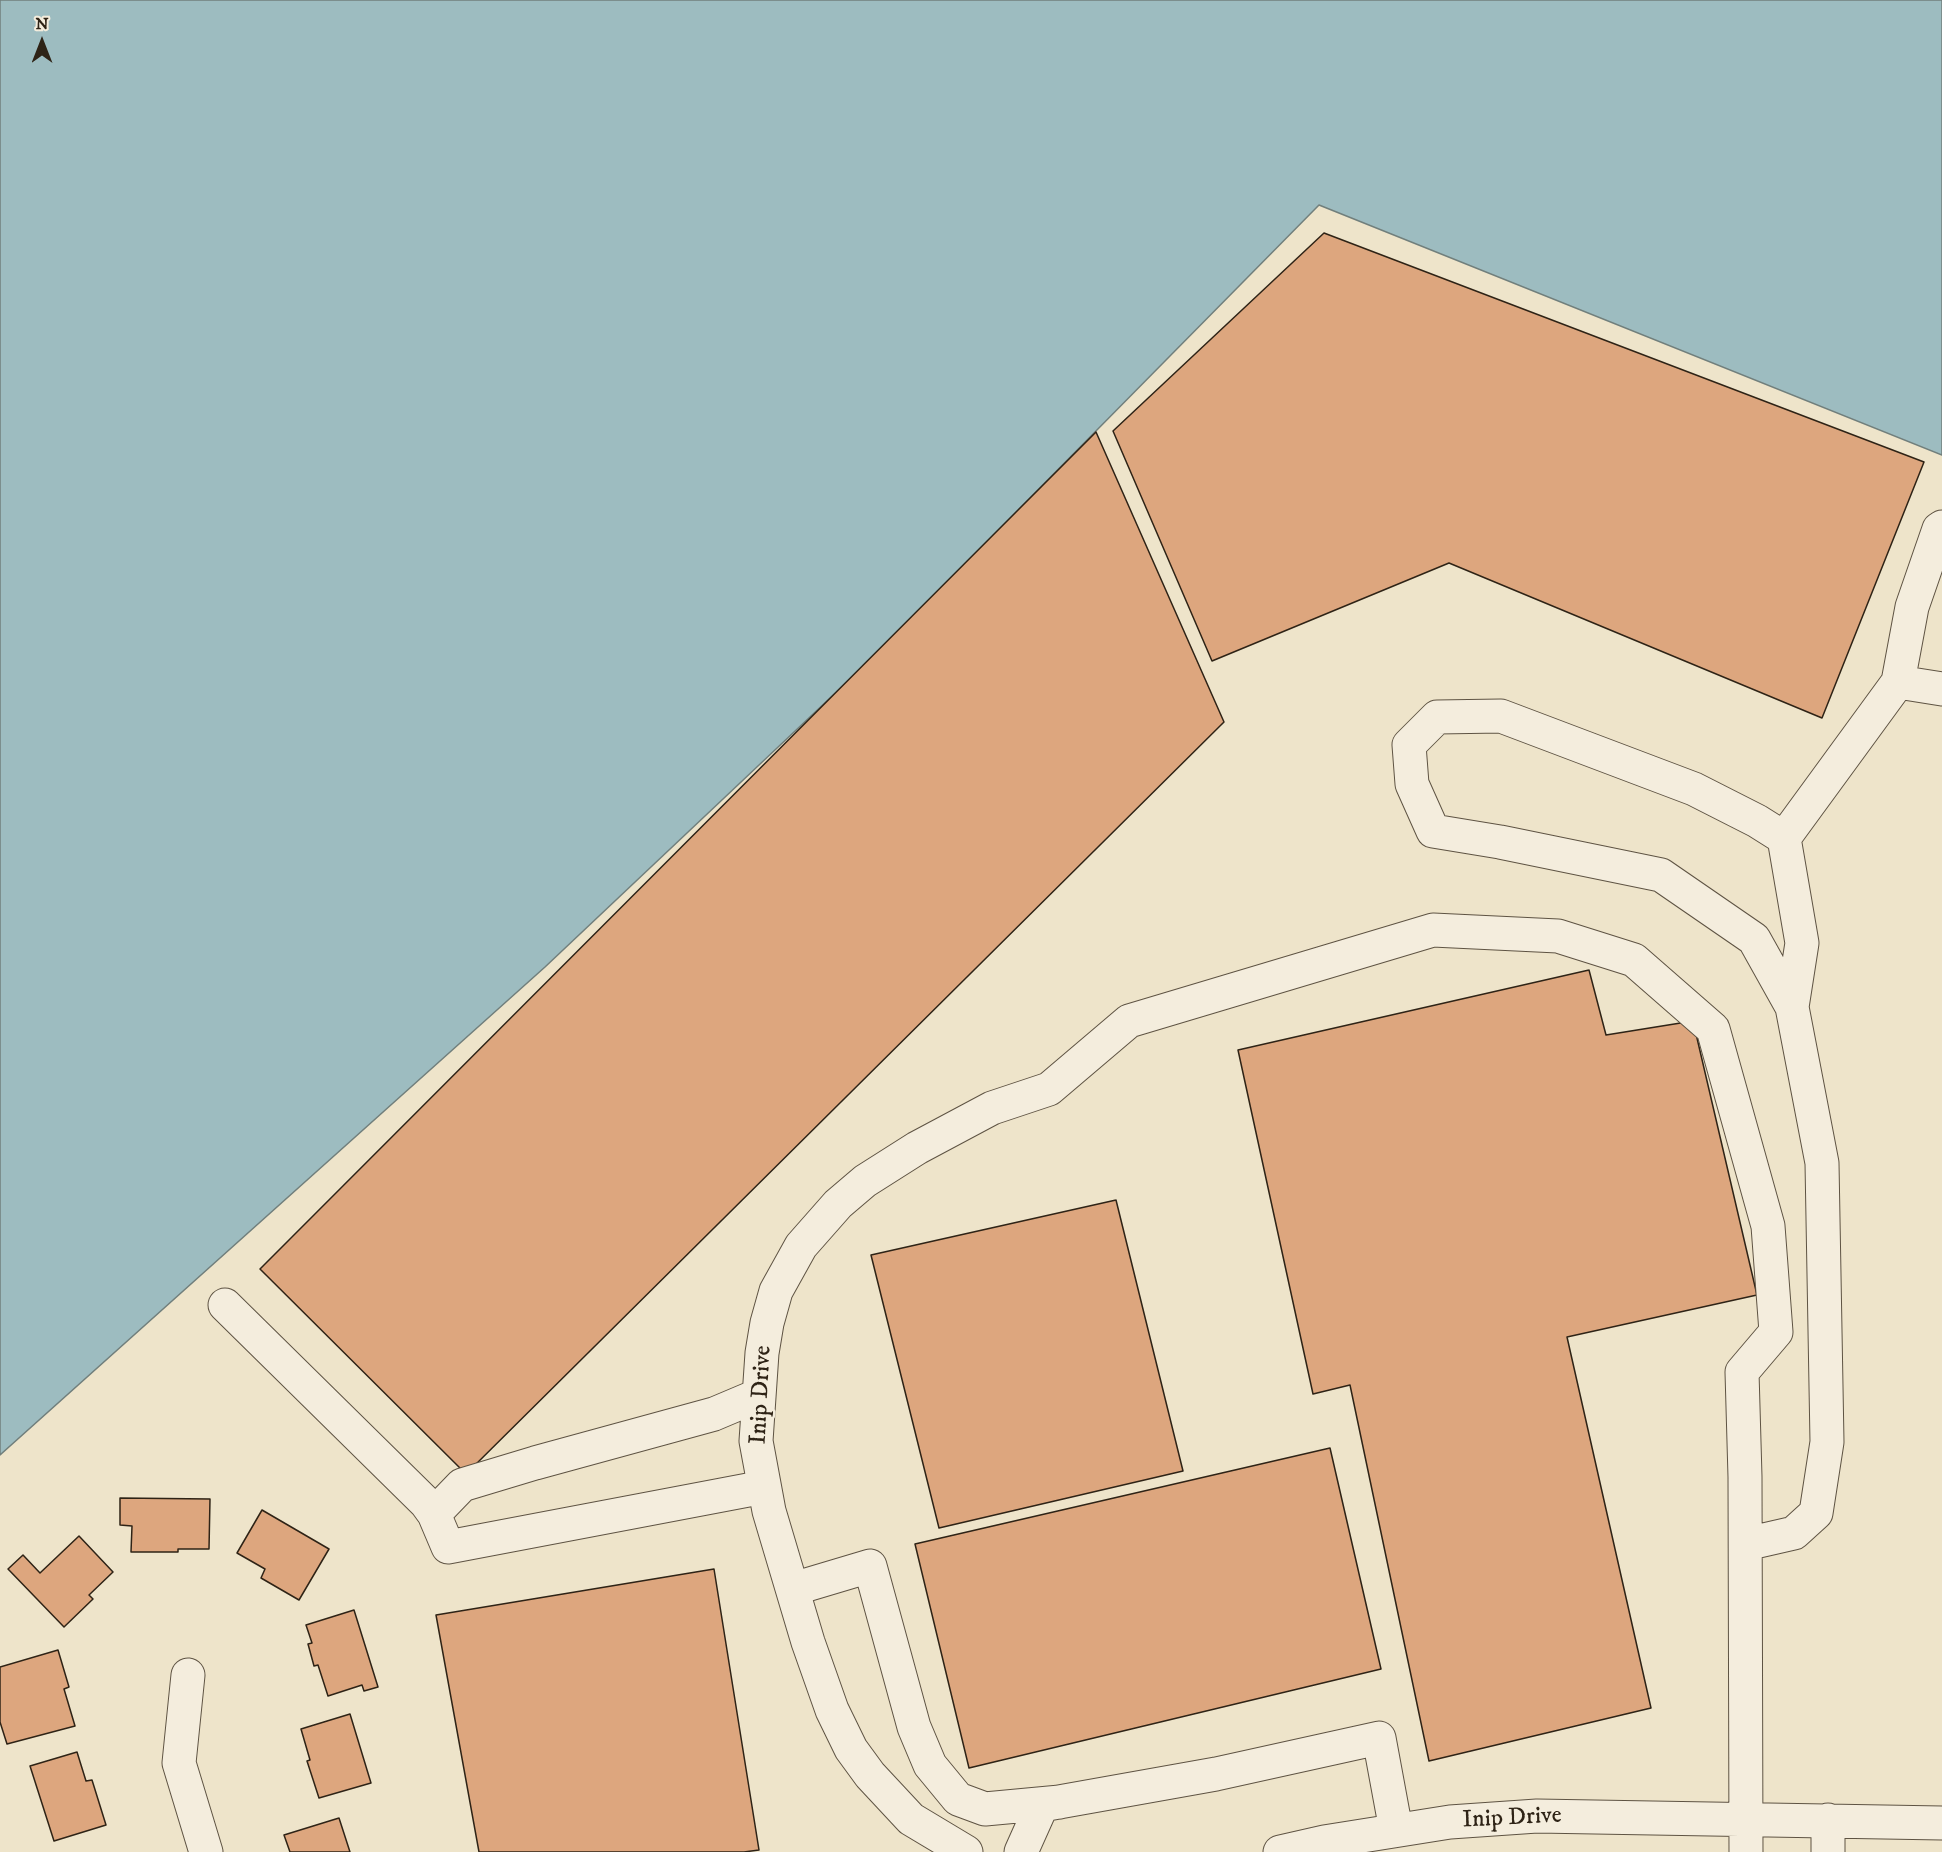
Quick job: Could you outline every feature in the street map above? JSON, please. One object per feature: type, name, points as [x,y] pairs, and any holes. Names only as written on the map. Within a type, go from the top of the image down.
[{"type":"street","points":[[1792,1007],[1802,944],[1784,838],[1898,682],[1912,606],[1939,529],[1942,527]]},
{"type":"street","points":[[1898,682],[1942,689]]},
{"type":"street","points":[[1746,1852],[1746,1544],[1794,1533],[1816,1513],[1827,1442],[1822,1163],[1792,1007],[1754,939],[1661,875],[1500,842],[1433,831],[1412,784],[1409,745],[1437,717],[1501,716],[1694,789],[1757,821],[1784,838]]},
{"type":"street","name":"Inip Drive","points":[[947,1847],[911,1819],[870,1775],[852,1749],[832,1710],[769,1511],[756,1441],[762,1353],[767,1323],[776,1291],[801,1246],[838,1204],[865,1181],[917,1148],[992,1108],[1049,1089],[1130,1021],[1433,930],[1558,936],[1634,960],[1713,1029],[1768,1226],[1776,1332],[1742,1372],[1746,1544]]},
{"type":"street","points":[[225,1305],[426,1503],[434,1514],[448,1547],[764,1487]]},
{"type":"street","points":[[434,1514],[462,1485],[714,1414],[759,1395]]},
{"type":"street","points":[[793,1589],[870,1566],[915,1727],[930,1765],[958,1799],[985,1809],[1060,1802]]},
{"type":"street","points":[[188,1675],[179,1763],[206,1852]]},
{"type":"street","points":[[1021,1852],[1042,1805],[1216,1774],[1379,1738],[1396,1830]]},
{"type":"street","name":"Inip Drive","points":[[1281,1852],[1324,1842],[1450,1822],[1537,1816],[1747,1819],[1828,1836],[1942,1823]]},
{"type":"water","points":[[0,0],[1942,0],[1942,455],[1319,205],[865,665],[545,967],[0,1455]]},
{"type":"building","points":[[1324,233],[1924,462],[1822,718],[1449,563],[1212,661],[1113,431]]},
{"type":"building","points":[[1096,432],[1224,722],[466,1474],[260,1269]]},
{"type":"building","points":[[1589,970],[1606,1035],[1693,1021],[1757,1295],[1567,1337],[1651,1708],[1429,1761],[1350,1385],[1313,1394],[1238,1050]]},
{"type":"building","points":[[1116,1200],[1183,1471],[939,1528],[871,1255]]},
{"type":"building","points":[[1330,1448],[1381,1669],[969,1768],[915,1544]]},
{"type":"building","points":[[120,1498],[210,1499],[209,1549],[178,1549],[178,1552],[131,1552],[132,1526],[120,1525]]},
{"type":"building","points":[[262,1510],[329,1549],[299,1600],[261,1578],[265,1569],[237,1553]]},
{"type":"building","points":[[79,1536],[113,1572],[89,1595],[93,1599],[64,1627],[8,1569],[23,1555],[40,1573]]},
{"type":"building","points":[[714,1569],[759,1850],[744,1852],[479,1852],[436,1615]]},
{"type":"building","points":[[354,1610],[378,1687],[364,1691],[362,1685],[328,1696],[318,1665],[314,1666],[308,1644],[312,1643],[306,1625]]},
{"type":"building","points":[[58,1650],[69,1687],[64,1689],[75,1726],[7,1744],[0,1722],[0,1667]]},
{"type":"building","points":[[350,1714],[371,1783],[319,1798],[307,1761],[310,1760],[301,1729]]},
{"type":"building","points":[[77,1752],[86,1781],[92,1780],[106,1825],[54,1841],[30,1766]]},
{"type":"building","points":[[339,1818],[350,1852],[290,1852],[284,1835]]}]
